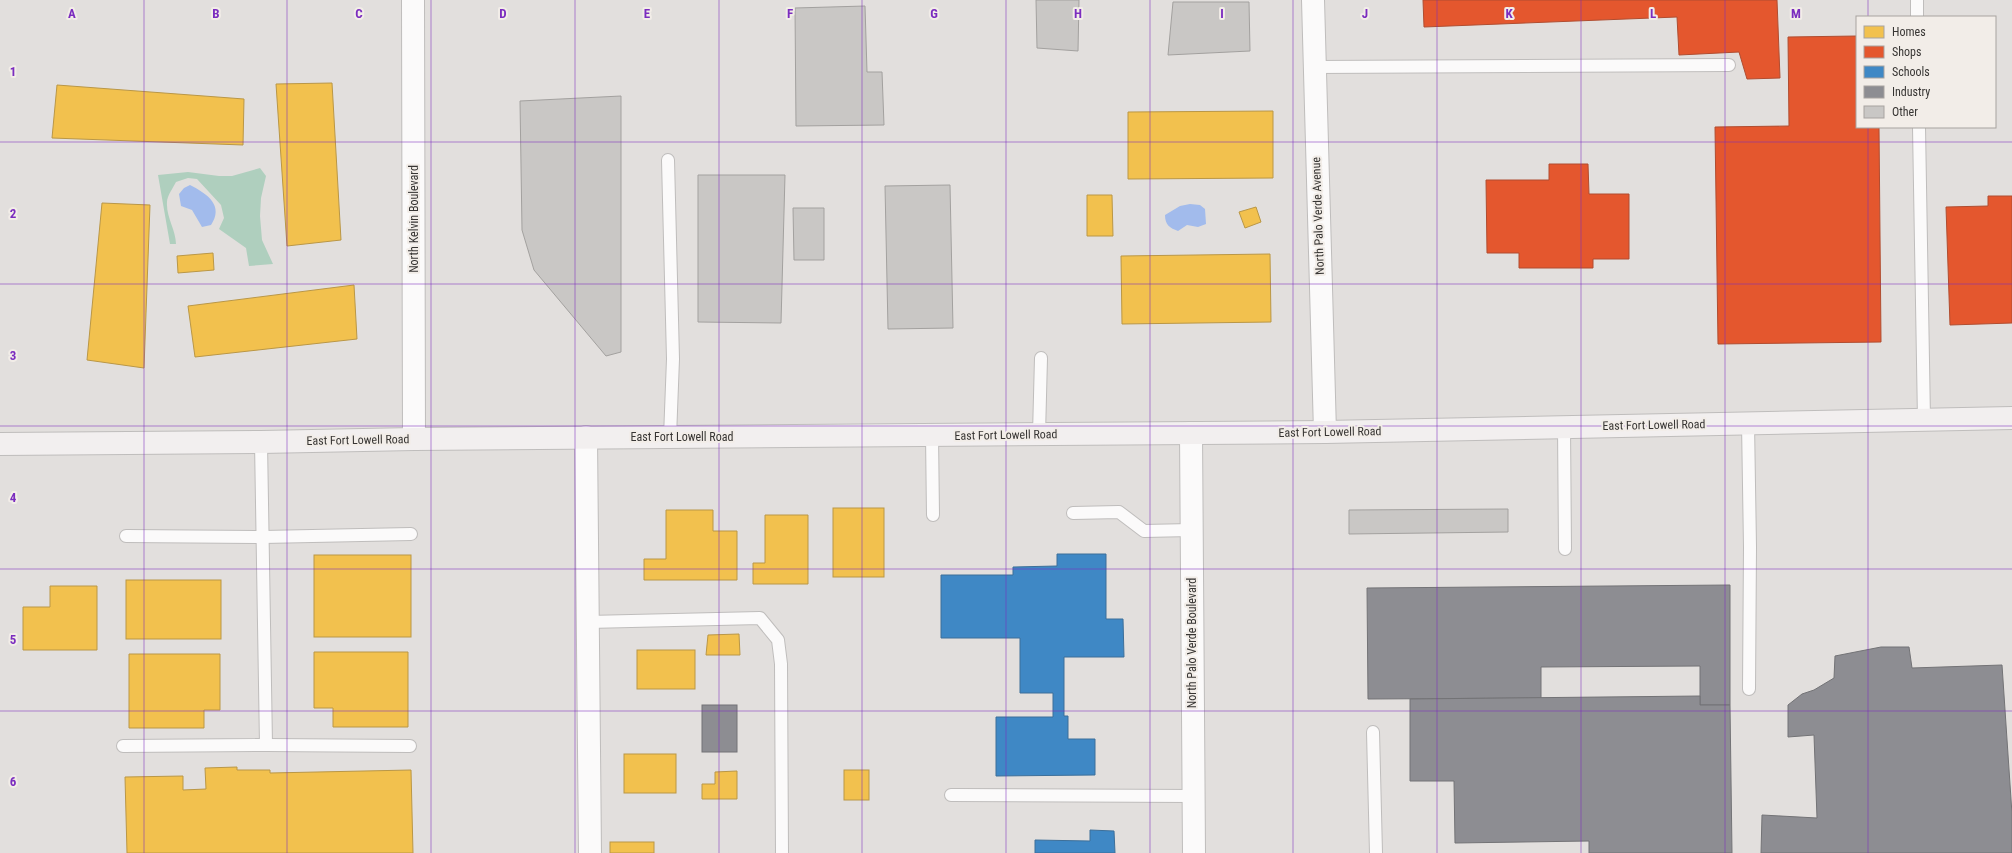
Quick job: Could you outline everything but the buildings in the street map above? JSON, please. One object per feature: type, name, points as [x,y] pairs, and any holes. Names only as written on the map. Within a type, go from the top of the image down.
[{"type":"main road","name":"East Fort Lowell Road","points":[[0,444],[586,437],[1325,432],[2012,418]]},
{"type":"street","name":"North Kelvin Boulevard","points":[[413,0],[414,439]]},
{"type":"street","name":"North Palo Verde Avenue","points":[[1313,0],[1325,432]]},
{"type":"street","name":"North Palo Verde Boulevard","points":[[1191,433],[1194,853]]},
{"type":"street","points":[[586,437],[590,853]]},
{"type":"lane","points":[[1917,0],[1918,16]]},
{"type":"lane","points":[[1314,67],[1729,65]]},
{"type":"lane","points":[[1919,128],[1924,420]]},
{"type":"lane","points":[[668,160],[673,359],[670,437]]},
{"type":"lane","points":[[1039,434],[1041,358]]},
{"type":"lane","points":[[1748,423],[1750,547],[1749,689]]},
{"type":"lane","points":[[1564,427],[1565,549]]},
{"type":"lane","points":[[932,435],[933,515]]},
{"type":"lane","points":[[261,442],[266,745]]},
{"type":"lane","points":[[1073,513],[1119,512],[1144,531],[1192,530]]},
{"type":"lane","points":[[126,536],[262,537],[411,534]]},
{"type":"lane","points":[[588,622],[760,618],[778,640],[781,664],[782,853]]},
{"type":"lane","points":[[1373,732],[1376,853]]},
{"type":"lane","points":[[123,746],[410,746]]},
{"type":"lane","points":[[951,795],[1193,796]]},
{"type":"green space","points":[[260,168],[266,176],[261,198],[260,216],[262,240],[273,264],[249,266],[246,248],[219,229],[224,218],[221,205],[197,179],[188,178],[176,182],[170,192],[167,208],[176,239],[176,244],[170,244],[158,175],[188,172],[232,176]]},
{"type":"water","points":[[190,185],[203,192],[215,206],[215,218],[211,225],[202,227],[192,210],[181,206],[179,194],[184,188]]},
{"type":"water","points":[[1190,204],[1200,205],[1205,209],[1206,224],[1198,227],[1187,225],[1178,231],[1168,226],[1165,215],[1180,206]]}]
